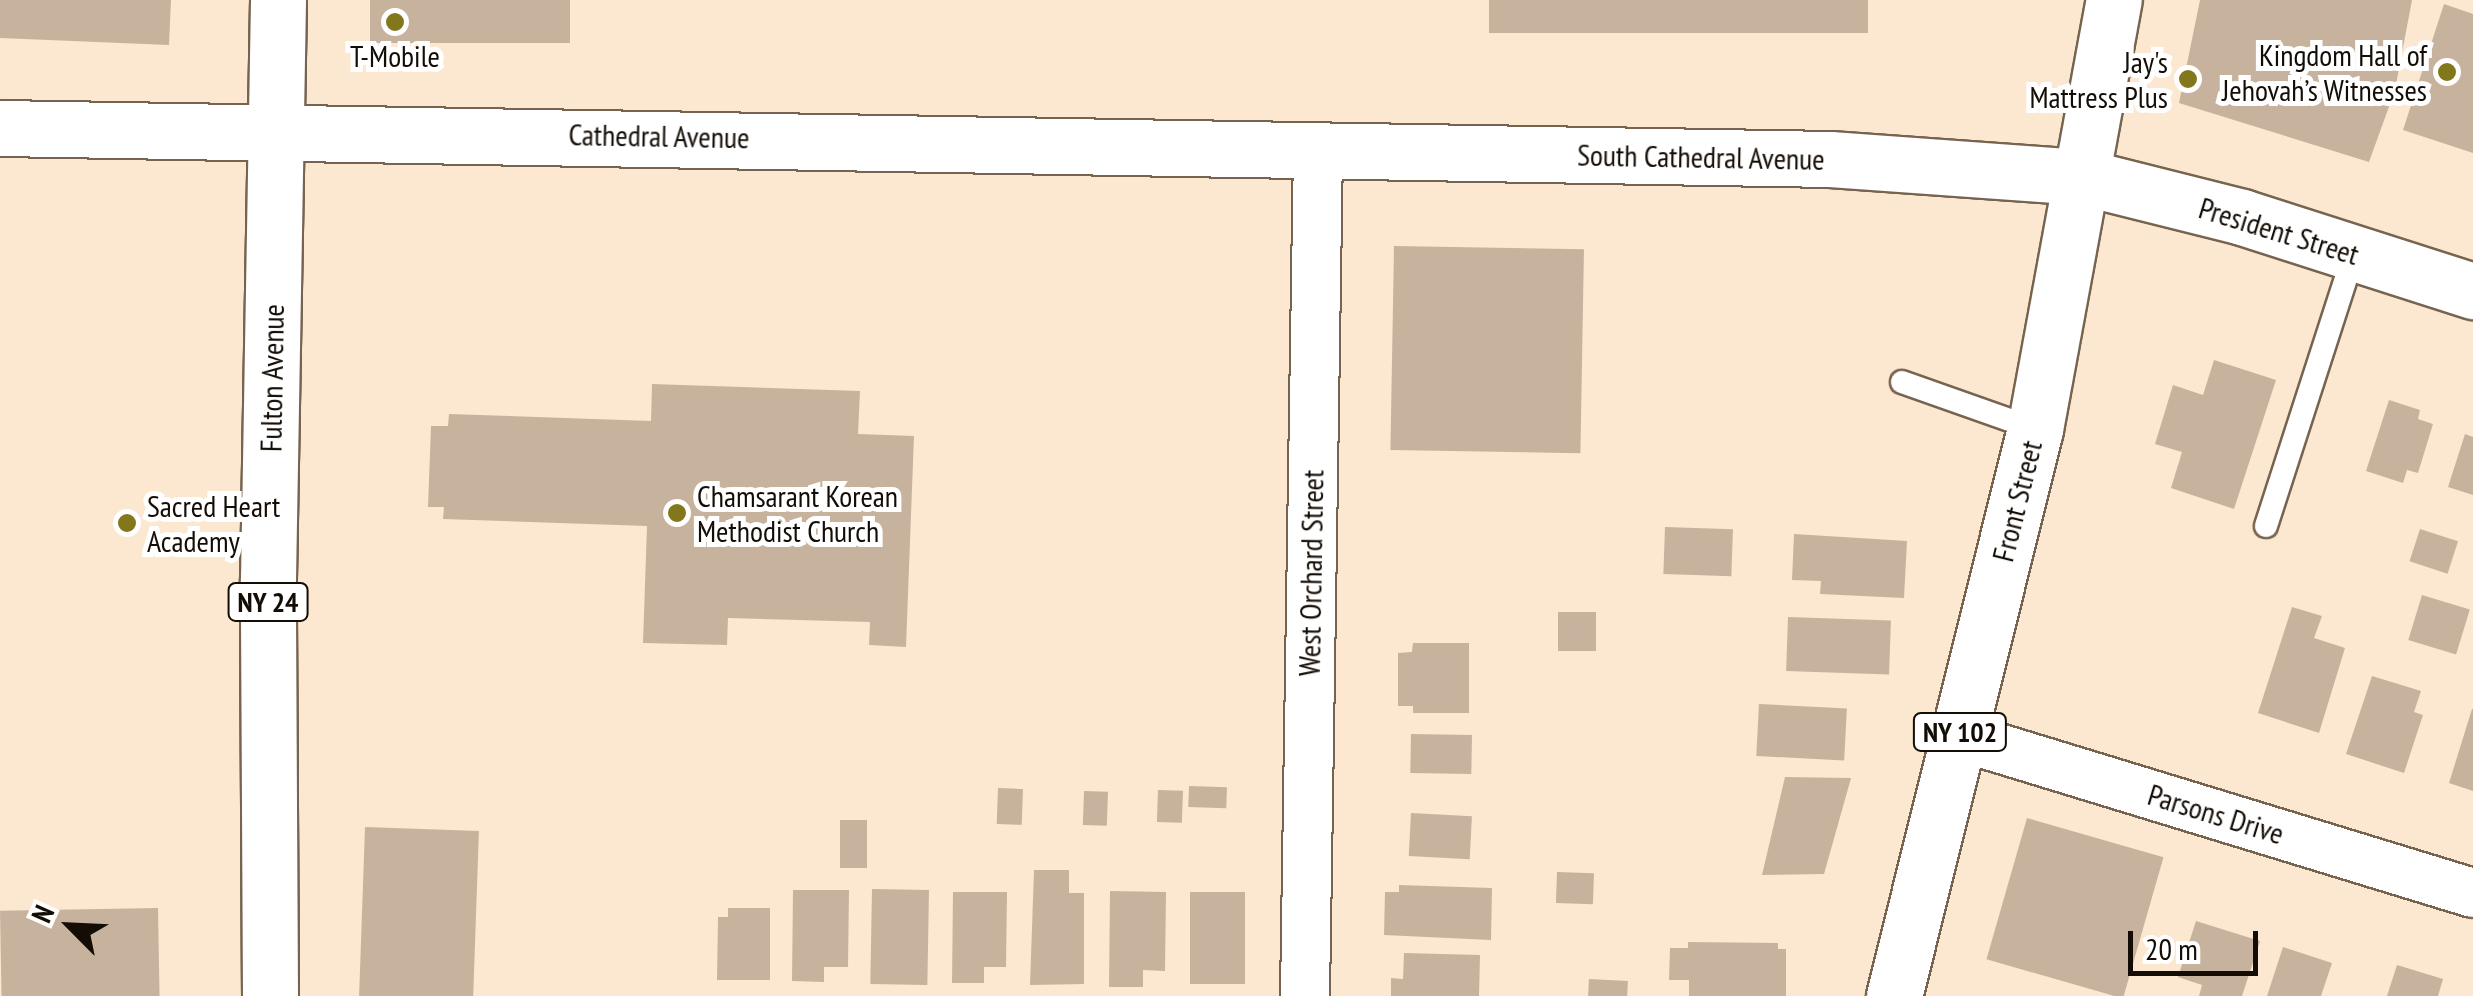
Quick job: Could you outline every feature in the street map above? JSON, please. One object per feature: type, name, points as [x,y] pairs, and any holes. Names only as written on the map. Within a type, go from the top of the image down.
[{"type":"street","name":"Fulton Avenue","points":[[270,996],[278,0]]},
{"type":"street","name":"Front Street","points":[[1894,996],[2035,429],[2114,0]]},
{"type":"street","name":"Cathedral Avenue","points":[[0,128],[276,129],[1318,150]]},
{"type":"street","name":"South Cathedral Avenue","points":[[1318,150],[1830,159],[2083,178]]},
{"type":"street","name":"West Orchard Street","points":[[1305,996],[1318,150]]},
{"type":"street","name":"President Street","points":[[2083,178],[2354,253],[2473,291]]},
{"type":"street","name":"Parsons Drive","points":[[1960,736],[2473,893]]},
{"type":"lane","points":[[2266,526],[2354,253]]},
{"type":"lane","points":[[1902,382],[2035,429]]},
{"type":"building","points":[[0,0],[171,0],[169,45],[0,38]]},
{"type":"building","points":[[370,0],[570,0],[570,43],[370,43]]},
{"type":"building","points":[[1489,0],[1868,0],[1868,33],[1489,33]]},
{"type":"building","points":[[2200,0],[2412,0],[2395,90],[2369,162],[2179,103]]},
{"type":"building","name":"Kingdom Hall of Jehovah’s Witnesses","points":[[2444,4],[2473,14],[2473,153],[2403,130]]},
{"type":"building","points":[[1394,246],[1584,249],[1580,453],[1390,450]]},
{"type":"building","points":[[2214,360],[2276,380],[2234,509],[2171,488],[2182,452],[2155,444],[2173,385],[2203,395]]},
{"type":"building","name":"Chamsarant Korean Methodist Church","points":[[652,384],[860,391],[858,434],[914,436],[906,647],[869,645],[870,622],[728,618],[727,645],[643,643],[647,526],[443,519],[444,507],[428,507],[431,426],[448,426],[449,414],[651,421]]},
{"type":"building","points":[[2389,400],[2420,410],[2418,419],[2433,424],[2418,473],[2407,470],[2403,483],[2366,471]]},
{"type":"building","points":[[2465,434],[2473,437],[2473,495],[2448,487]]},
{"type":"building","points":[[1665,527],[1733,529],[1731,576],[1663,574]]},
{"type":"building","points":[[2420,529],[2458,541],[2448,574],[2409,561]]},
{"type":"building","points":[[1794,534],[1907,541],[1904,598],[1820,594],[1821,581],[1792,580]]},
{"type":"building","points":[[2422,595],[2470,610],[2456,655],[2408,640]]},
{"type":"building","points":[[2292,607],[2322,616],[2314,638],[2345,648],[2319,733],[2258,713]]},
{"type":"building","points":[[1558,612],[1596,612],[1596,651],[1558,651]]},
{"type":"building","points":[[1788,617],[1891,621],[1889,675],[1786,671]]},
{"type":"building","points":[[1413,643],[1469,643],[1469,713],[1413,713],[1413,706],[1398,706],[1398,653],[1412,652]]},
{"type":"building","points":[[2372,676],[2421,691],[2414,712],[2423,715],[2404,773],[2346,754]]},
{"type":"building","points":[[1759,704],[1847,709],[1844,761],[1756,756]]},
{"type":"building","points":[[2473,709],[2473,791],[2449,783]]},
{"type":"building","points":[[1411,734],[1472,735],[1471,774],[1410,773]]},
{"type":"building","points":[[1785,777],[1851,778],[1824,874],[1762,875]]},
{"type":"building","points":[[1189,786],[1227,787],[1226,808],[1188,807]]},
{"type":"building","points":[[998,788],[1023,789],[1022,825],[997,824]]},
{"type":"building","points":[[1158,790],[1183,791],[1182,823],[1157,822]]},
{"type":"building","points":[[1084,791],[1108,792],[1107,826],[1083,825]]},
{"type":"building","points":[[1411,813],[1472,816],[1470,859],[1409,856]]},
{"type":"building","points":[[2027,818],[2163,857],[2124,996],[1986,959]]},
{"type":"building","points":[[840,820],[867,820],[867,868],[840,868]]},
{"type":"building","points":[[365,827],[479,831],[473,996],[359,996]]},
{"type":"building","points":[[1034,870],[1069,870],[1069,893],[1084,893],[1084,984],[1030,985]]},
{"type":"building","points":[[1557,872],[1594,873],[1593,904],[1556,903]]},
{"type":"building","points":[[1399,885],[1492,888],[1491,940],[1384,935],[1385,892],[1399,892]]},
{"type":"building","points":[[872,889],[929,890],[927,985],[870,984]]},
{"type":"building","points":[[793,890],[849,890],[848,967],[824,967],[824,982],[792,981]]},
{"type":"building","points":[[1110,891],[1166,892],[1165,971],[1143,970],[1143,987],[1109,987]]},
{"type":"building","points":[[953,892],[1007,892],[1006,967],[984,967],[984,983],[952,983]]},
{"type":"building","points":[[1190,892],[1245,892],[1245,984],[1190,984]]},
{"type":"building","points":[[158,908],[160,996],[2,996],[0,911]]},
{"type":"building","points":[[728,908],[770,908],[770,980],[717,980],[718,917],[728,917]]},
{"type":"building","points":[[2196,921],[2260,941],[2242,996],[2199,996],[2202,985],[2178,977]]},
{"type":"building","points":[[1688,942],[1778,943],[1778,949],[1786,949],[1786,996],[1689,996],[1689,980],[1669,980],[1670,948],[1688,948]]},
{"type":"building","points":[[2283,947],[2332,963],[2321,996],[2267,996]]},
{"type":"building","points":[[1404,953],[1480,955],[1479,996],[1391,996],[1391,978],[1403,979]]},
{"type":"building","points":[[2397,965],[2443,979],[2438,996],[2387,996]]},
{"type":"building","points":[[1589,979],[1628,981],[1627,996],[1588,996]]},
{"type":"place","name":"T-Mobile","points":[[395,22]]},
{"type":"place","name":"Kingdom Hall of Jehovah’s Witnesses","points":[[2447,72]]},
{"type":"place","name":"Jay's Mattress Plus","points":[[2188,79]]},
{"type":"place","name":"Chamsarant Korean Methodist Church","points":[[677,513]]},
{"type":"place","name":"Sacred Heart Academy","points":[[127,523]]}]
